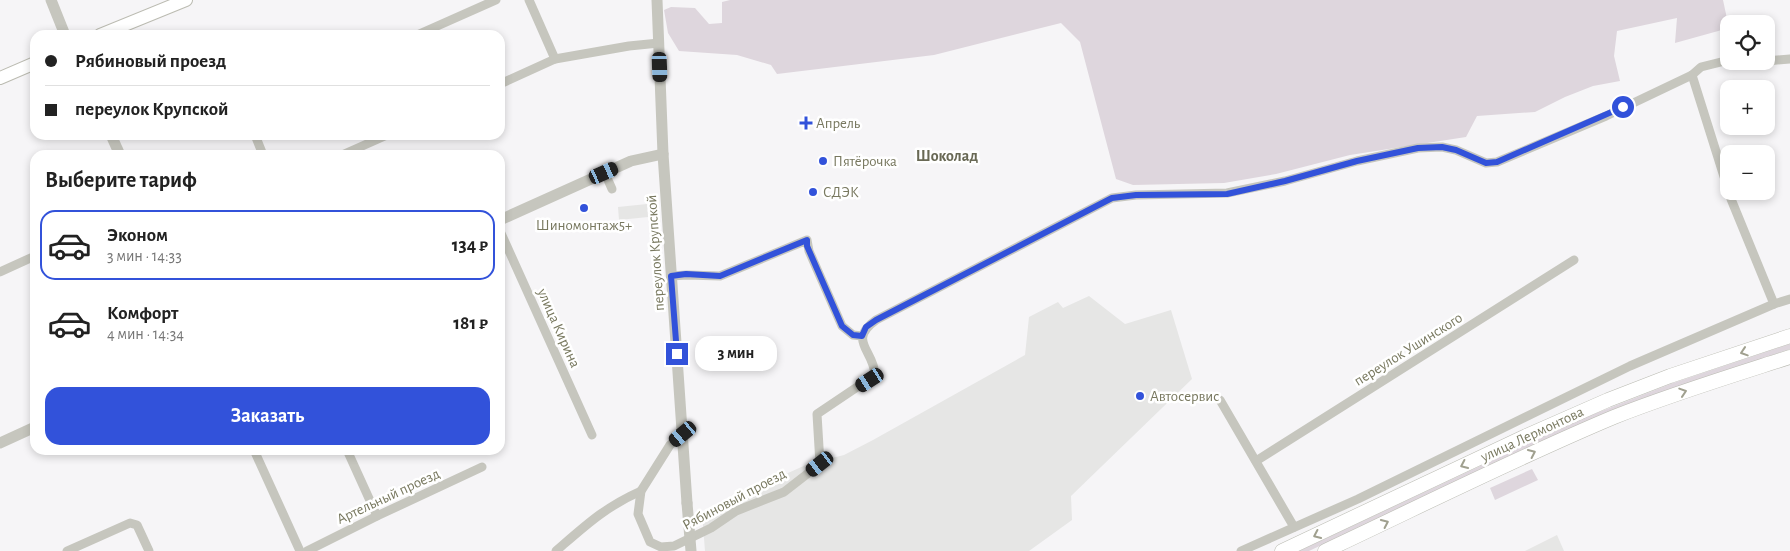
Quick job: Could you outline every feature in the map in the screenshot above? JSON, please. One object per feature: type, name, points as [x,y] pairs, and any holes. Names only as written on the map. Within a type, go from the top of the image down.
[{"type":"main road","points":[[112,30],[186,0]]},
{"type":"main road","points":[[0,78],[30,65]]},
{"type":"main road","name":"улица Лермонтова","points":[[1282,551],[1526,436],[1608,400],[1679,373],[1790,336]]},
{"type":"main road","name":"улица Лермонтова","points":[[1325,551],[1606,421],[1676,394],[1790,357]]},
{"type":"street","points":[[50,0],[63,30]]},
{"type":"street","points":[[428,30],[496,0]]},
{"type":"street","points":[[529,0],[555,59]]},
{"type":"street","name":"переулок Крупской","points":[[657,0],[662,154],[691,551]]},
{"type":"street","points":[[505,82],[555,59],[629,46],[659,43]]},
{"type":"street","points":[[1775,60],[1790,59]]},
{"type":"street","points":[[671,276],[686,274],[720,276],[807,240],[807,246],[842,326],[853,335],[862,336],[866,327],[876,320],[1112,198],[1136,195],[1227,194],[1285,181],[1357,161],[1418,148],[1442,147],[1456,150],[1486,163],[1497,162],[1606,116],[1692,75],[1701,67],[1720,62]]},
{"type":"street","points":[[1692,75],[1731,199],[1774,304]]},
{"type":"street","points":[[353,150],[376,140]]},
{"type":"street","points":[[505,218],[630,161],[662,154]]},
{"type":"street","points":[[604,173],[612,189]]},
{"type":"street","name":"улица Кирина","points":[[505,242],[592,435]]},
{"type":"street","points":[[0,272],[30,258]]},
{"type":"street","name":"переулок Ушинского","points":[[1256,461],[1574,260]]},
{"type":"street","points":[[1241,551],[1358,499],[1630,366],[1774,304],[1790,300]]},
{"type":"street","name":"Рябиновый проезд","points":[[683,434],[670,445],[642,491],[638,514],[650,542],[661,546],[674,546],[711,528],[736,511],[784,492],[820,464],[817,414],[875,375],[863,345],[862,336]]},
{"type":"street","points":[[1220,400],[1294,527]]},
{"type":"street","points":[[0,443],[30,429]]},
{"type":"street","points":[[256,455],[300,551]]},
{"type":"street","points":[[349,455],[377,516]]},
{"type":"street","name":"Артельный проезд","points":[[307,551],[482,467]]},
{"type":"street","points":[[556,551],[593,518],[618,502],[642,491]]},
{"type":"street","points":[[67,551],[130,523],[137,525],[149,551]]},
{"type":"shaded area","points":[[730,0],[1723,0],[1726,15],[1720,15],[1720,30],[1675,43],[1677,18],[1617,31],[1614,56],[1620,81],[1593,86],[1535,112],[1477,116],[1466,137],[1350,155],[1276,174],[1224,183],[1133,185],[1116,179],[1080,42],[1061,23],[934,55],[777,74],[771,65],[737,55],[679,51],[668,33],[664,10],[671,7],[695,8],[709,24],[722,23],[722,2]]},
{"type":"shaded area","points":[[647,204],[648,217],[619,220],[618,207]]},
{"type":"shaded area","points":[[1089,296],[1125,324],[1171,310],[1192,379],[1071,496],[1072,520],[1029,551],[705,551],[702,512],[808,464],[844,455],[873,440],[1025,355],[1029,317],[1058,302],[1063,308]]},
{"type":"shaded area","points":[[1790,344],[1790,349],[1643,399],[1531,446],[1309,551],[1299,551],[1576,421],[1673,383]]},
{"type":"shaded area","points":[[1532,469],[1538,480],[1495,500],[1490,488]]},
{"type":"shaded area","points":[[1557,535],[1564,551],[1525,551]]},
{"type":"place","name":"Апрель","points":[[806,123]]},
{"type":"place","name":"Пятёрочка","points":[[823,161]]},
{"type":"place","name":"СДЭК","points":[[813,192]]},
{"type":"place","name":"Шиномонтаж5+","points":[[584,208]]},
{"type":"place","name":"Автосервис","points":[[1140,396]]},
{"type":"district","name":"Шоколад","points":[[947,155]]},
{"type":"route","points":[[677,354],[671,276],[686,274],[720,276],[807,240],[807,246],[842,326],[853,335],[862,336],[866,327],[876,320],[1112,198],[1136,195],[1227,194],[1285,181],[1357,161],[1418,148],[1442,147],[1456,150],[1486,163],[1497,162],[1623,107]]}]
